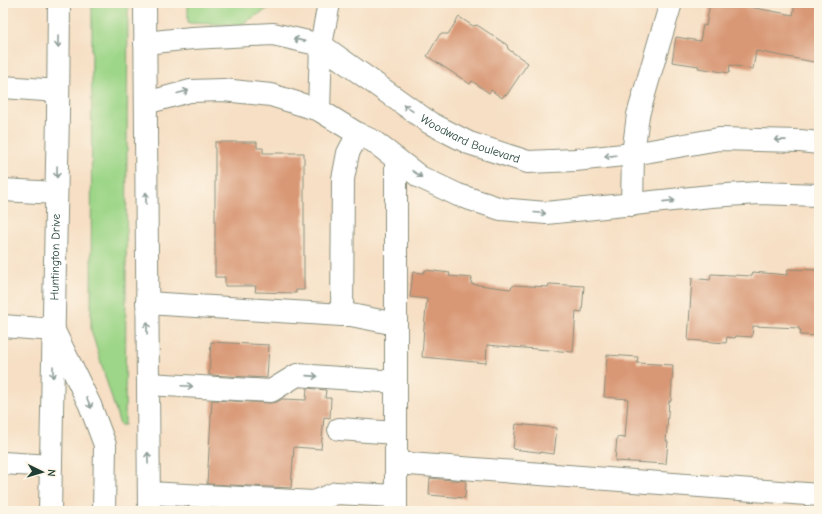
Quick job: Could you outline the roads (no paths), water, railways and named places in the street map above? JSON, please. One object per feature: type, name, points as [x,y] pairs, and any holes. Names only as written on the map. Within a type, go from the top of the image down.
[{"type":"street","name":"Huntington Drive","points":[[50,511],[59,3]]},
{"type":"street","points":[[145,3],[149,502],[314,502],[336,494],[396,504],[396,159]]},
{"type":"street","points":[[319,110],[321,45],[329,3]]},
{"type":"street","points":[[632,204],[633,154],[638,115],[671,3]]},
{"type":"street","name":"Woodward Boulevard","points":[[145,43],[192,38],[273,34],[321,45],[430,123],[469,143],[528,162],[575,160],[633,154],[719,139],[800,141],[819,143]]},
{"type":"street","points":[[3,87],[58,91]]},
{"type":"street","points":[[146,103],[190,91],[224,90],[272,95],[319,110],[358,134],[373,141],[420,177],[458,195],[501,209],[546,213],[711,196],[752,194],[819,195]]},
{"type":"street","points":[[342,315],[343,179],[348,153],[358,134]]},
{"type":"street","points":[[3,190],[56,193]]},
{"type":"street","points":[[147,303],[351,315],[396,324]]},
{"type":"street","points":[[3,326],[54,330],[90,405],[105,445],[104,511]]},
{"type":"street","points":[[148,384],[271,391],[297,375],[396,382]]},
{"type":"street","points":[[339,429],[396,433]]},
{"type":"street","points":[[3,463],[51,466]]},
{"type":"street","points":[[396,463],[819,495]]}]
